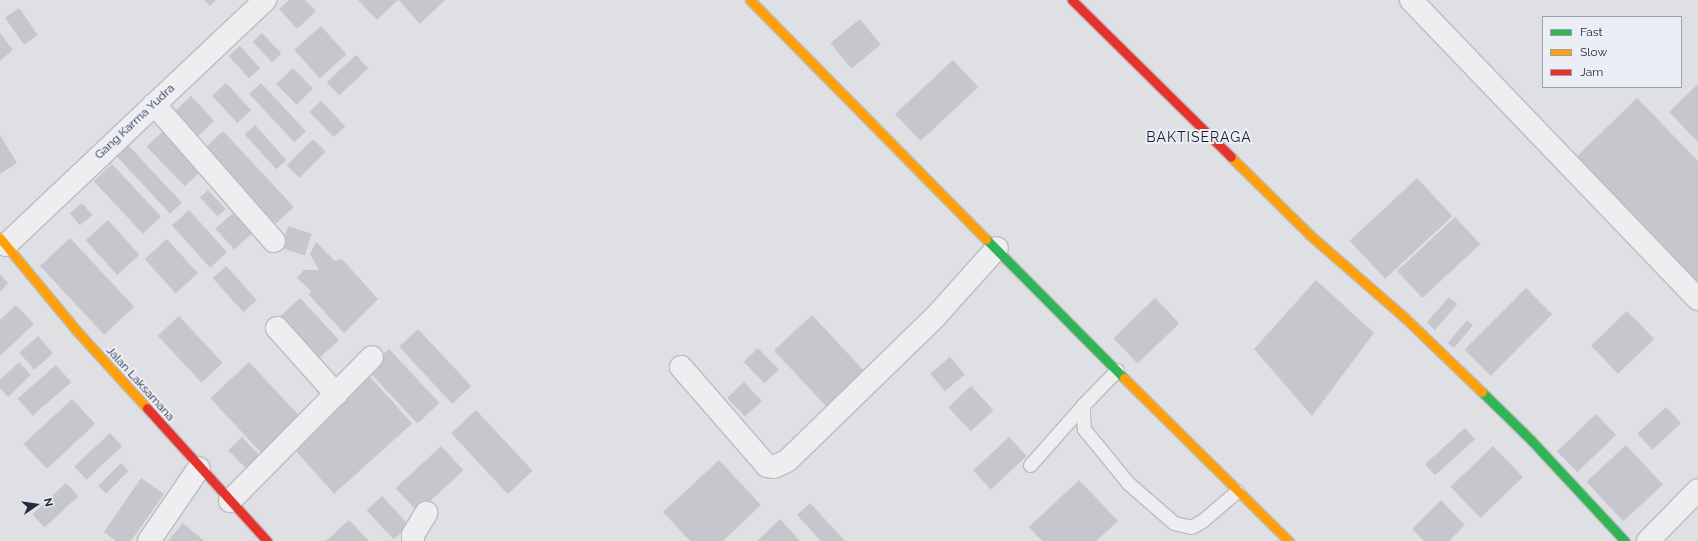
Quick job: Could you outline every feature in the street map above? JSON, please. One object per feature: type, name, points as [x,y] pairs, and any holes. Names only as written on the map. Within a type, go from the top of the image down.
[{"type":"street","name":"Gang Karma Yudra","points":[[3,241],[154,104],[265,0]]},
{"type":"street","points":[[750,0],[1237,491],[1289,541]]},
{"type":"street","points":[[1072,0],[1310,235],[1404,317],[1525,434],[1625,541]]},
{"type":"street","points":[[1411,0],[1698,299]]},
{"type":"street","points":[[154,104],[274,241]]},
{"type":"street","name":"Jalan Laksamana","points":[[3,241],[76,330],[199,468],[267,541]]},
{"type":"street","points":[[681,366],[767,466],[774,467],[787,461],[936,316],[997,248]]},
{"type":"street","points":[[276,328],[336,394]]},
{"type":"street","points":[[230,501],[372,357]]},
{"type":"street","points":[[149,541],[199,468]]},
{"type":"street","points":[[1648,541],[1698,490]]},
{"type":"street","points":[[413,541],[413,535],[426,513]]},
{"type":"lane","points":[[1030,465],[1083,405],[1117,370]]},
{"type":"lane","points":[[1083,405],[1084,429],[1128,483],[1174,523],[1191,527],[1202,521],[1237,491]]},
{"type":"building","points":[[204,0],[216,0],[210,6]]},
{"type":"building","points":[[289,0],[305,0],[316,11],[297,29],[279,9]]},
{"type":"building","points":[[358,0],[398,0],[377,20]]},
{"type":"building","points":[[399,0],[445,0],[420,24]]},
{"type":"building","points":[[19,8],[38,35],[24,45],[5,18]]},
{"type":"building","points":[[860,19],[881,45],[851,69],[830,43]]},
{"type":"building","points":[[321,26],[346,54],[320,78],[294,50]]},
{"type":"building","points":[[0,33],[13,50],[0,61]]},
{"type":"building","points":[[262,33],[281,53],[272,62],[253,42]]},
{"type":"building","points":[[240,46],[260,68],[249,78],[229,56]]},
{"type":"building","points":[[356,55],[368,68],[339,95],[327,82]]},
{"type":"building","points":[[953,60],[978,87],[920,141],[895,114]]},
{"type":"building","points":[[293,68],[313,89],[297,105],[276,84]]},
{"type":"building","points":[[226,83],[251,110],[237,123],[212,96]]},
{"type":"building","points":[[261,83],[306,131],[294,142],[249,94]]},
{"type":"building","points":[[1698,84],[1698,142],[1669,112]]},
{"type":"building","points":[[191,96],[214,121],[194,140],[171,115]]},
{"type":"building","points":[[1637,98],[1698,161],[1698,289],[1574,159]]},
{"type":"building","points":[[321,101],[345,126],[334,137],[309,112]]},
{"type":"building","points":[[255,125],[286,160],[276,169],[245,134]]},
{"type":"building","points":[[164,130],[202,170],[185,186],[147,147]]},
{"type":"building","points":[[223,131],[294,207],[276,224],[205,148]]},
{"type":"building","points":[[0,135],[17,163],[0,174]]},
{"type":"building","points":[[313,139],[326,152],[300,178],[287,165]]},
{"type":"building","points":[[128,145],[182,203],[170,214],[116,156]]},
{"type":"building","points":[[112,164],[161,217],[143,234],[94,181]]},
{"type":"building","points":[[1417,178],[1452,216],[1385,279],[1350,241]]},
{"type":"building","points":[[208,190],[226,209],[218,217],[200,198]]},
{"type":"building","points":[[82,203],[92,215],[80,226],[70,213]]},
{"type":"building","points":[[189,210],[227,252],[210,268],[172,225]]},
{"type":"building","points":[[234,212],[253,233],[234,250],[215,229]]},
{"type":"building","points":[[1455,217],[1480,244],[1422,298],[1397,271]]},
{"type":"building","points":[[108,220],[139,255],[117,275],[86,240]]},
{"type":"building","points":[[288,226],[312,234],[305,256],[281,248]]},
{"type":"building","points":[[70,238],[134,307],[104,335],[40,266]]},
{"type":"building","points":[[167,239],[198,273],[175,293],[145,259]]},
{"type":"building","points":[[316,242],[335,261],[342,259],[378,299],[344,333],[309,295],[311,291],[297,278],[304,270],[319,270],[310,254]]},
{"type":"building","points":[[226,266],[257,300],[243,312],[213,278]]},
{"type":"building","points":[[0,274],[8,283],[0,292]]},
{"type":"building","points":[[1316,280],[1374,333],[1312,416],[1254,349]]},
{"type":"building","points":[[1526,288],[1552,314],[1491,376],[1464,350]]},
{"type":"building","points":[[1449,297],[1457,304],[1435,330],[1427,323]]},
{"type":"building","points":[[300,298],[339,340],[313,364],[274,322]]},
{"type":"building","points":[[1155,298],[1179,323],[1138,363],[1113,338]]},
{"type":"building","points":[[16,305],[34,324],[0,356],[0,320]]},
{"type":"building","points":[[1627,311],[1654,339],[1618,374],[1591,346]]},
{"type":"building","points":[[812,315],[871,378],[833,413],[774,350]]},
{"type":"building","points":[[179,316],[223,363],[201,383],[158,336]]},
{"type":"building","points":[[1467,320],[1473,325],[1454,348],[1448,343]]},
{"type":"building","points":[[418,329],[471,386],[452,404],[399,347]]},
{"type":"building","points":[[38,336],[53,353],[34,370],[19,352]]},
{"type":"building","points":[[758,348],[779,370],[764,383],[744,362]]},
{"type":"building","points":[[389,349],[439,403],[418,424],[367,369]]},
{"type":"building","points":[[950,357],[965,375],[945,391],[930,374]]},
{"type":"building","points":[[19,362],[31,375],[8,397],[0,388],[0,380]]},
{"type":"building","points":[[249,362],[302,419],[263,455],[210,398]]},
{"type":"building","points":[[56,365],[71,382],[33,416],[18,398]]},
{"type":"building","points":[[364,370],[412,424],[334,494],[286,440]]},
{"type":"building","points":[[744,382],[762,401],[745,417],[727,398]]},
{"type":"building","points":[[971,386],[994,410],[971,431],[948,407]]},
{"type":"building","points":[[72,399],[95,424],[47,469],[24,444]]},
{"type":"building","points":[[1666,407],[1681,423],[1652,450],[1637,434]]},
{"type":"building","points":[[476,410],[533,471],[508,494],[451,433]]},
{"type":"building","points":[[1596,414],[1616,435],[1577,472],[1557,452]]},
{"type":"building","points":[[1465,428],[1475,439],[1435,475],[1425,464]]},
{"type":"building","points":[[110,433],[122,446],[86,480],[74,466]]},
{"type":"building","points":[[242,437],[262,458],[248,471],[228,450]]},
{"type":"building","points":[[1009,437],[1027,456],[991,489],[973,470]]},
{"type":"building","points":[[1626,445],[1663,484],[1623,521],[1587,482]]},
{"type":"building","points":[[441,446],[464,470],[418,512],[396,488]]},
{"type":"building","points":[[1493,446],[1523,477],[1480,518],[1451,487]]},
{"type":"building","points":[[719,460],[761,505],[723,541],[690,541],[663,512]]},
{"type":"building","points":[[121,463],[129,471],[106,493],[98,486]]},
{"type":"building","points":[[141,478],[164,494],[131,541],[116,541],[104,532]]},
{"type":"building","points":[[1079,480],[1118,521],[1096,541],[1042,541],[1029,527]]},
{"type":"building","points":[[66,483],[78,496],[45,528],[32,514]]},
{"type":"building","points":[[382,496],[409,525],[394,540],[367,510]]},
{"type":"building","points":[[1441,500],[1465,525],[1449,541],[1424,541],[1412,529]]},
{"type":"building","points":[[810,503],[845,541],[821,541],[797,515]]},
{"type":"building","points":[[780,519],[800,541],[757,541]]},
{"type":"building","points":[[349,520],[369,541],[326,541]]},
{"type":"building","points":[[183,523],[204,541],[168,541]]},
{"type":"traffic: fast","points":[[986,239],[1124,378]]},
{"type":"traffic: fast","points":[[1482,392],[1531,440],[1625,541]]},
{"type":"traffic: slow","points":[[750,0],[986,239]]},
{"type":"traffic: slow","points":[[1231,157],[1310,235],[1404,317],[1482,392]]},
{"type":"traffic: slow","points":[[0,238],[76,330],[147,408]]},
{"type":"traffic: slow","points":[[1124,378],[1289,541]]},
{"type":"traffic: jam","points":[[1072,0],[1231,157]]},
{"type":"traffic: jam","points":[[147,408],[267,541]]},
{"type":"district","name":"BAKTISERAGA","points":[[1199,137]]}]
